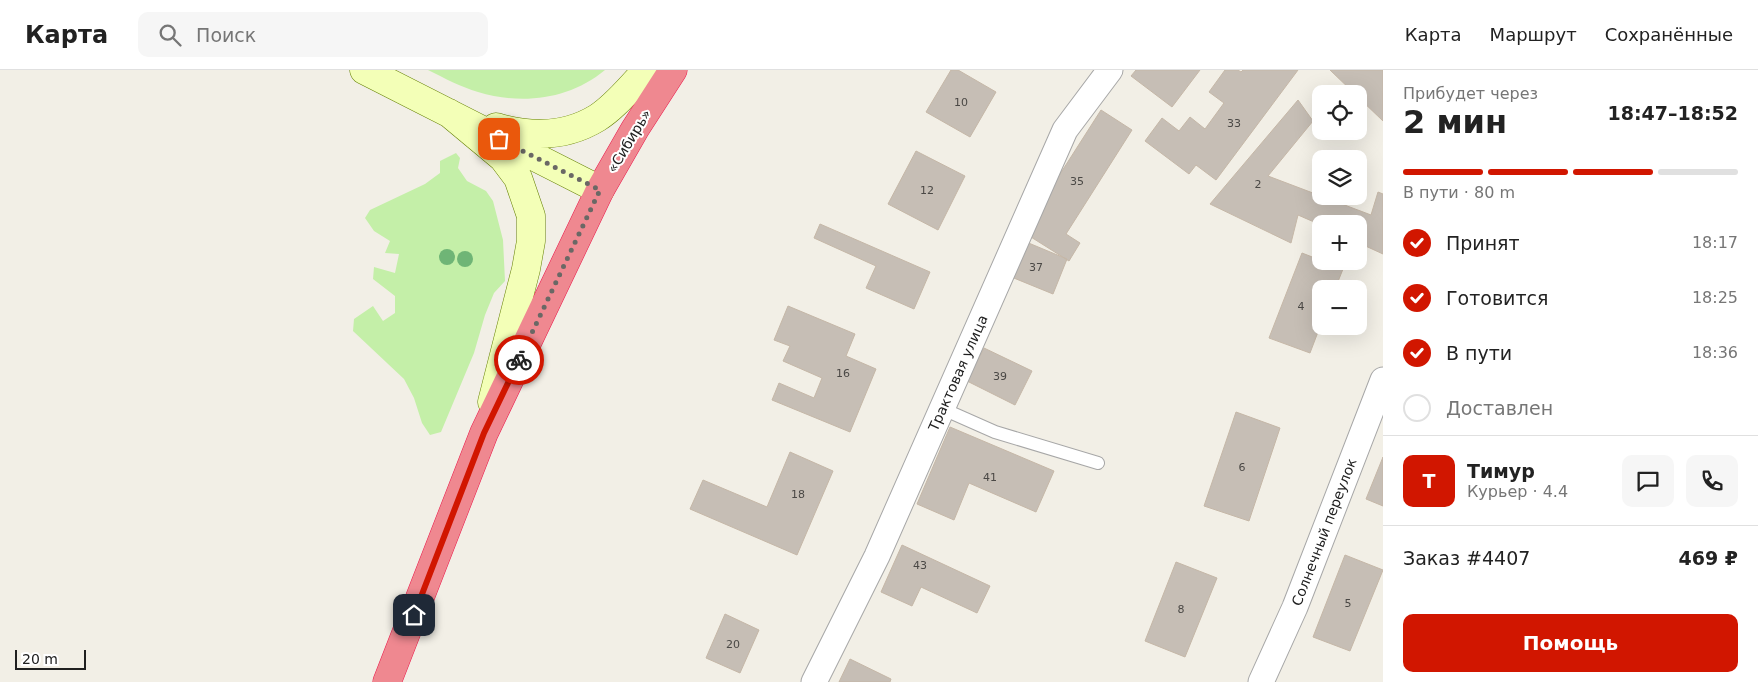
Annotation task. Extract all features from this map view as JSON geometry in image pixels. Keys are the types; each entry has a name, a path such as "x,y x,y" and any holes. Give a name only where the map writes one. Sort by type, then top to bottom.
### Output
{"highway":[{"name":"«Сибирь»","path":"387,682 484,433 600,190 635,129 673,70"}],"street":[{"path":"364,70 600,190"},
{"path":"449,114 508,131 532,135 558,133 578,127 597,118 615,103 646,70"},
{"name":"Трактовая улица","path":"814,682 877,556 1065,130 1110,70"},
{"path":"449,114 503,158 518,178 532,216 531,241 526,269 484,433"},
{"name":"Солнечный переулок","path":"1261,682 1294,607 1383,380"}],"lane":[{"path":"943,408 995,432 1098,463"}],"green space":[{"path":"428,70 605,70 576,88 560,94 528,99 494,96 478,92"},
{"path":"456,153 460,158 458,168 467,181 486,191 493,201 503,240 505,281 494,293 485,315 474,353 441,432 430,435 422,423 414,398 404,379 353,331 354,319 373,306 383,321 395,313 395,296 373,279 374,267 395,273 399,254 385,253 390,241 374,231 365,218 370,210 425,184 440,173 440,161"}],"building":[{"path":"951,70 958,70 996,92 970,137 926,112"},
{"path":"1136,70 1200,70 1172,107 1131,76"},
{"path":"1225,70 1238,70 1241,72 1243,70 1298,70 1216,180 1196,165 1189,174 1145,141 1162,118 1179,131 1190,117 1205,129 1224,103 1209,92"},
{"path":"1330,70 1383,70 1383,121 1367,106 1367,85 1346,85"},
{"path":"1298,100 1312,122 1268,176 1312,193 1312,205 1345,205 1371,215 1378,192 1383,194 1383,254 1367,247 1367,215 1312,215 1312,221 1298,215 1291,243 1210,204"},
{"path":"1101,110 1132,130 1066,234 1080,243 1069,261 1023,232"},
{"path":"916,151 965,176 938,230 888,204"},
{"path":"820,224 930,272 914,309 866,288 876,266 814,238"},
{"path":"1019,239 1067,259 1053,294 1004,274"},
{"path":"1302,253 1312,257 1312,270 1343,270 1339,280 1312,280 1312,335 1317,335 1310,353 1269,338"},
{"path":"788,306 855,334 846,356 876,369 850,432 772,400 779,383 814,398 822,378 783,361 790,346 774,340"},
{"path":"984,348 1032,371 1015,405 967,381"},
{"path":"1236,412 1280,428 1249,521 1204,506"},
{"path":"950,427 1054,471 1036,512 969,483 954,520 917,504"},
{"path":"790,452 833,471 797,555 690,509 703,480 767,507"},
{"path":"1383,457 1383,506 1366,499"},
{"path":"902,545 990,586 977,613 921,587 912,606 881,592"},
{"path":"1345,555 1383,570 1350,651 1313,637"},
{"path":"1176,562 1217,578 1185,657 1145,641"},
{"path":"725,614 759,630 740,673 706,658"},
{"path":"850,659 891,679 890,682 839,682"}],"way so far":[{"path":"499,139 600,190 519,360"}],"route":[{"path":"414,615 484,433 519,360"}]}
